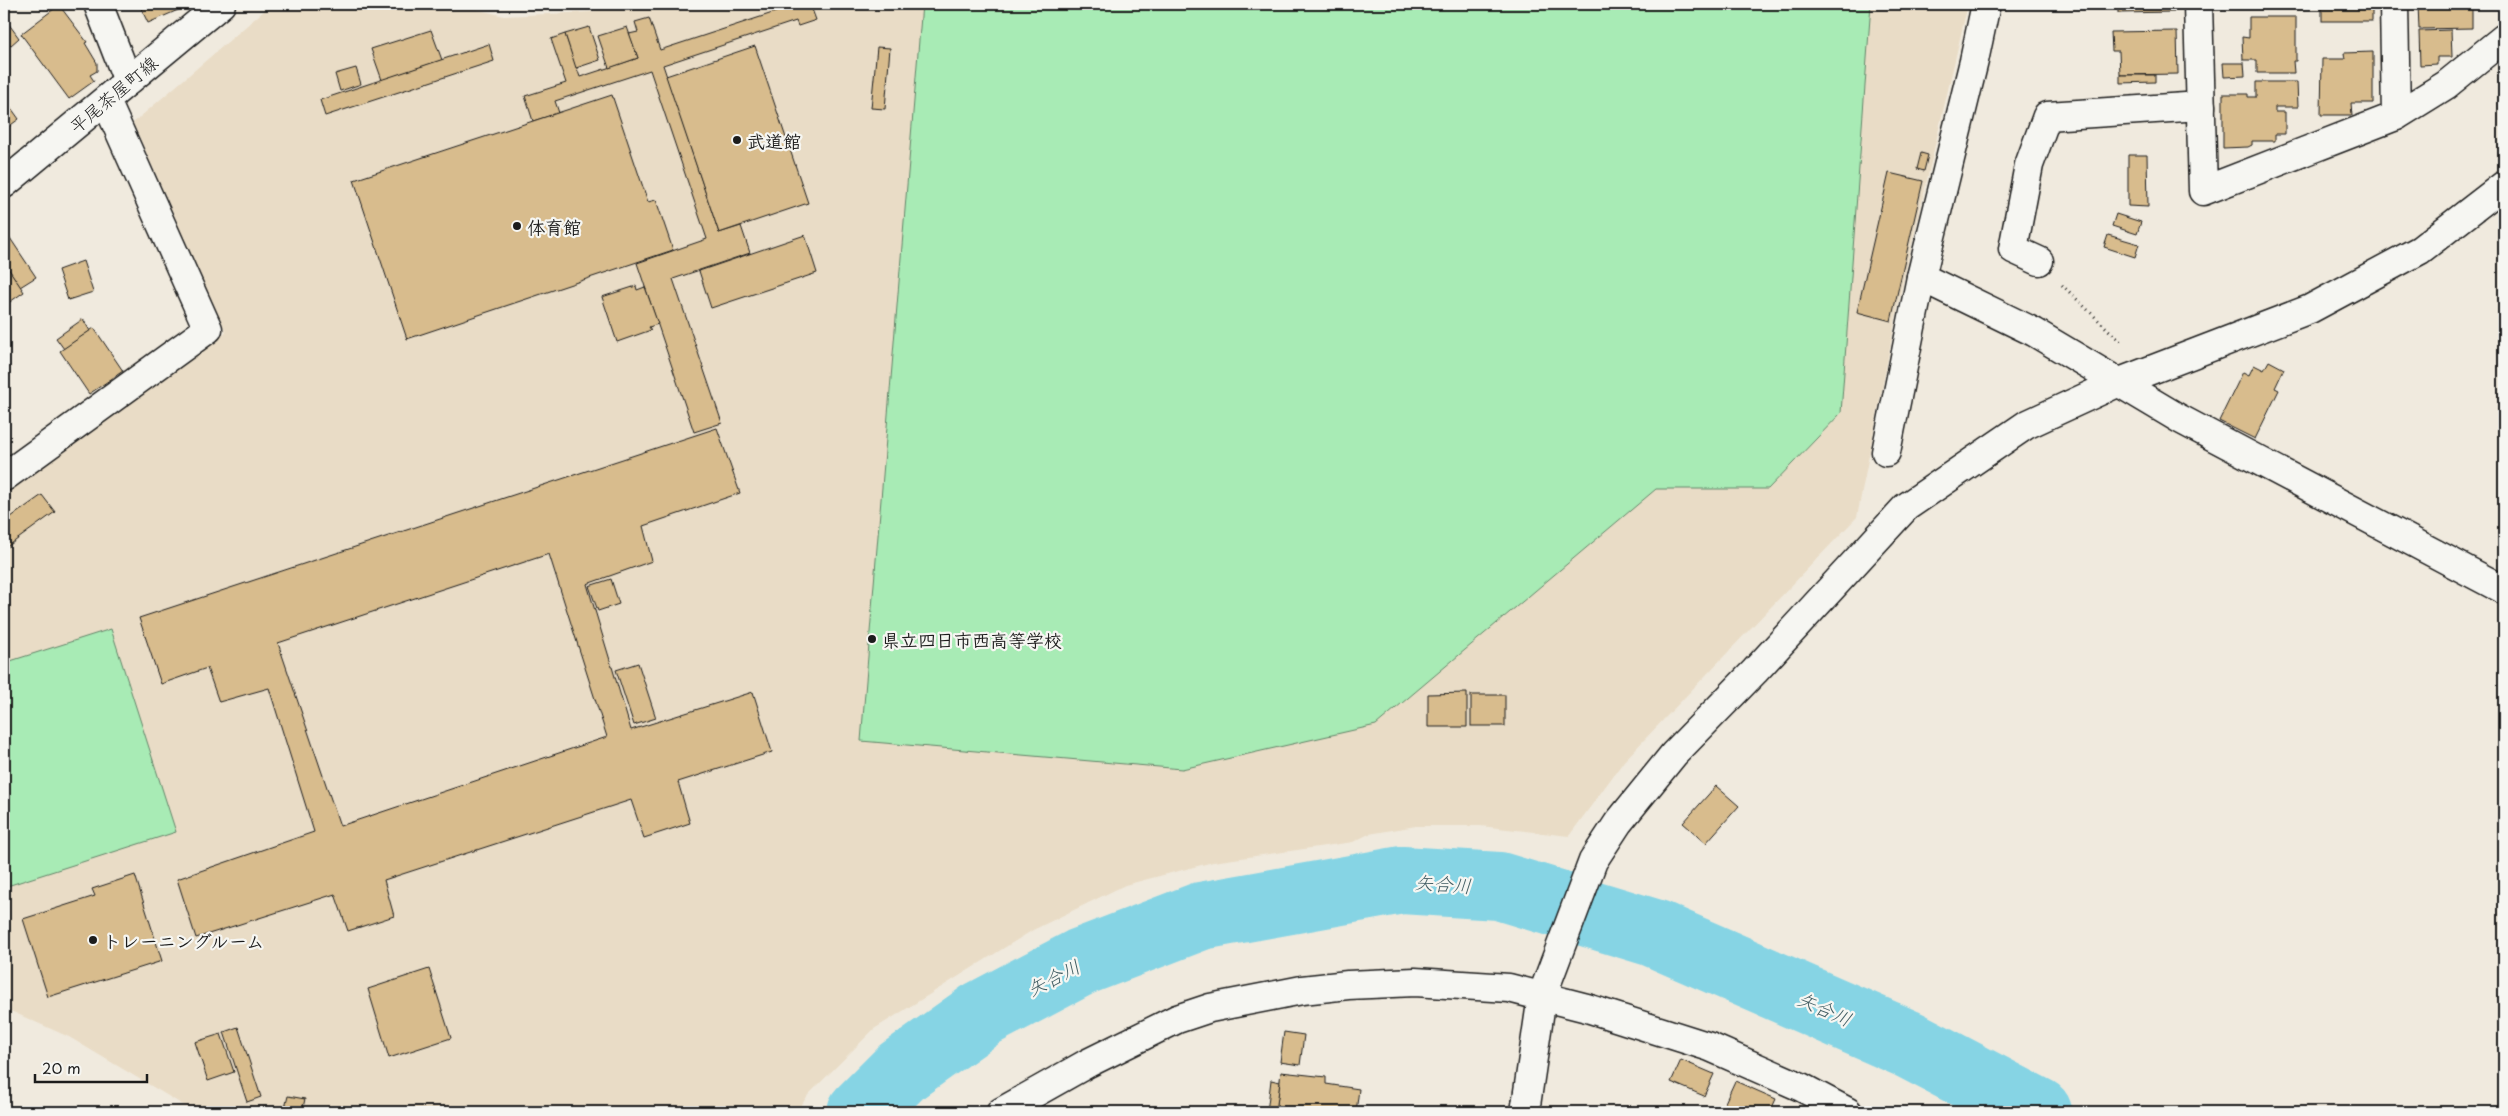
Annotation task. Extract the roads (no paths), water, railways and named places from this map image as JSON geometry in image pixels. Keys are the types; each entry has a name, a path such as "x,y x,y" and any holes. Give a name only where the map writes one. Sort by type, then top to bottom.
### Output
{"street":[{"path":"98,4 128,81"},
{"name":"平尾茶屋町線","path":"4,184 221,4"},
{"path":"1886,452 1921,277 1974,61 1986,4"},
{"path":"2198,4 2203,192 2396,116 2446,85 2504,38"},
{"path":"2394,4 2396,116"},
{"path":"4,477 208,330 106,101"},
{"path":"2039,262 2013,249 2029,165 2047,116 2201,106"},
{"path":"1525,1112 1542,996 1593,861 1618,823 1674,754 1755,671 1906,507 2026,425 2118,382 2310,309 2420,250 2504,185"},
{"path":"1921,277 2034,332 2180,419 2504,590"},
{"path":"1001,1112 1088,1062 1177,1019 1210,1008 1261,996 1348,985 1415,982 1508,988 1542,996 1710,1047 1801,1087 1848,1112"}],"waterway":[{"name":"矢合川","path":"861,1112 902,1071 982,1014 1081,962 1201,916 1402,880 1499,886 1654,933 1908,1044 2038,1112"}],"place":[{"name":"武道館","path":"737,140"},
{"name":"体育館","path":"517,226"},
{"name":"県立四日市西高等学校","path":"872,639"},
{"name":"トレーニングルーム","path":"93,940"}]}
